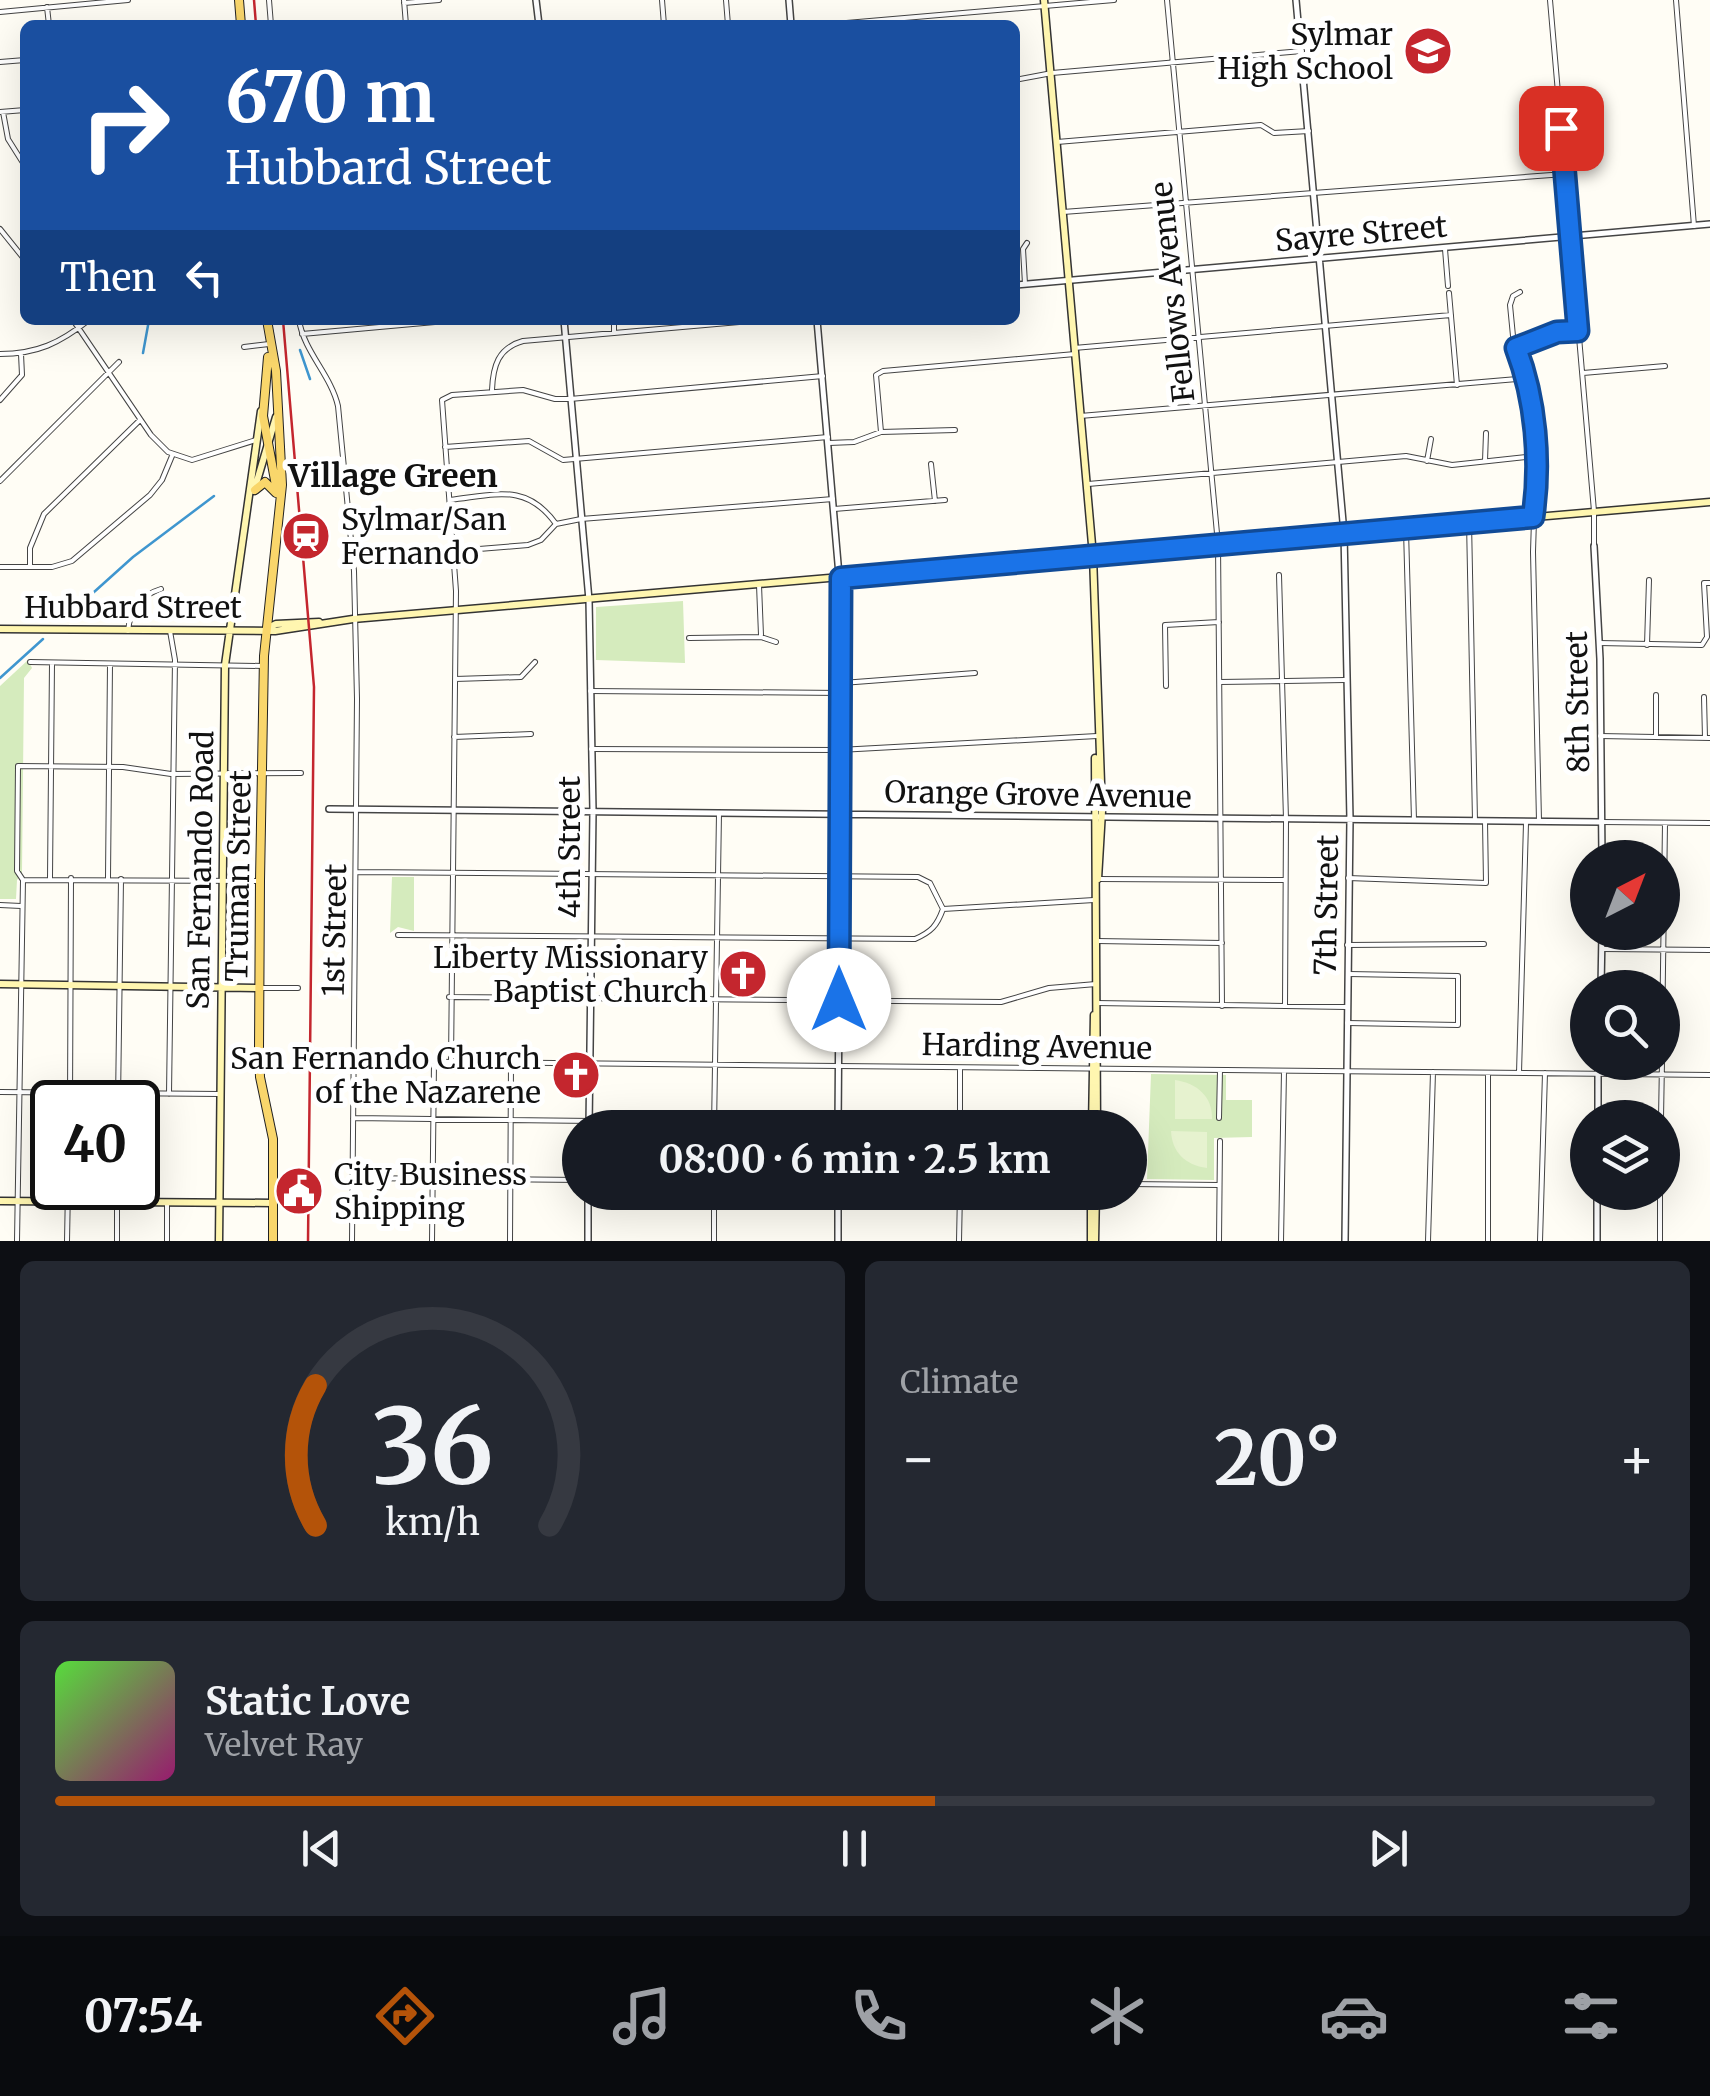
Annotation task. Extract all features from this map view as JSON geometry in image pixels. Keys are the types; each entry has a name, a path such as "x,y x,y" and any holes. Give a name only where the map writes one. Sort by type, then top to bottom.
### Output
{"main road":[{"path":"1044,3 1093,556 1098,817 1095,1110"},
{"name":"San Fernando Road","path":"249,502 276,416 267,325"},
{"name":"San Fernando Road","path":"219,1241 226,666 269,344"},
{"name":"Truman Street","path":"272,360 281,435 279,510 263,666 260,1069 273,1139 273,1241"},
{"name":"Truman Street","path":"263,400 279,510"},
{"path":"255,490 265,482 277,494"},
{"path":"589,600 1710,502"},
{"name":"Hubbard Street","path":"0,628 230,631 589,600"},
{"path":"0,984 260,988"},
{"path":"0,1201 30,1201"},
{"path":"160,1202 273,1203"},
{"path":"1093,1241 1094,1210"}],"street":[{"path":"0,12 128,0"},
{"path":"404,2 439,0"},
{"path":"873,20 1114,0"},
{"name":"Fellows Avenue","path":"1167,0 1220,580 1222,1006"},
{"name":"7th Street","path":"1296,0 1344,533 1350,820 1345,1241"},
{"path":"1550,0 1594,546"},
{"path":"1676,0 1694,226"},
{"path":"47,7 48,20"},
{"path":"1020,79 1302,52"},
{"path":"1,112 8,138 20,158"},
{"path":"1057,142 1261,124 1274,133 1309,132"},
{"path":"1063,212 1313,190 1348,192 1565,174"},
{"name":"Sayre Street","path":"1020,284 1710,224"},
{"path":"0,228 20,254"},
{"path":"1025,284 1023,250 1027,243"},
{"path":"1445,249 1457,385"},
{"path":"1520,292 1510,304 1516,348 1528,378 1536,456 1533,517 1539,822"},
{"path":"881,432 876,375 883,371 1451,315"},
{"path":"77,325 158,444 173,455 192,460 256,440"},
{"path":"0,354 21,354 54,345 83,325"},
{"path":"300,325 302,334 392,325"},
{"name":"4th Street","path":"565,325 589,600 593,812 589,1110"},
{"path":"614,325 614,333"},
{"path":"492,392 492,369 510,344 680,325"},
{"path":"818,325 842,610 838,1110"},
{"path":"1516,348 1557,332 1578,331"},
{"name":"1st Street","path":"302,334 330,383 338,406 354,571 357,872 352,1241"},
{"path":"244,347 269,344"},
{"path":"0,400 22,375 21,354"},
{"path":"0,481 118,362"},
{"path":"1583,373 1665,366"},
{"path":"451,1062 456,591 441,406 444,398 523,390 570,399 823,376"},
{"path":"1080,416 1528,378"},
{"path":"30,566 30,548 44,514 141,419"},
{"path":"446,448 529,440 563,460 828,440 854,442 881,432 956,430"},
{"path":"1486,433 1486,461"},
{"path":"1426,460 1431,440"},
{"path":"0,567 61,566 80,554 150,496 173,455"},
{"path":"1086,484 1406,456 1452,464 1536,456"},
{"path":"931,464 935,501"},
{"path":"450,500 514,493 530,497 556,524"},
{"path":"454,551 528,545 541,540 556,524 581,519 833,500"},
{"path":"834,509 945,500"},
{"path":"1469,522 1475,821"},
{"path":"1406,528 1414,820"},
{"name":"8th Street","path":"1594,546 1602,840"},
{"path":"1279,575 1286,819 1285,1006"},
{"path":"1647,645 1649,580"},
{"path":"1598,643 1702,644 1707,637 1707,582"},
{"path":"759,585 761,637"},
{"path":"128,630 131,610 162,589"},
{"path":"1166,686 1165,625 1219,622"},
{"path":"168,1094 174,664 170,630"},
{"path":"689,638 761,637 776,642"},
{"path":"30,662 263,666"},
{"path":"455,679 521,677 535,662"},
{"path":"50,878 52,663"},
{"path":"108,878 110,664"},
{"path":"842,683 975,673"},
{"path":"1220,682 1347,680"},
{"path":"590,691 842,693"},
{"path":"1656,695 1656,736"},
{"path":"1600,736 1708,738 1704,697"},
{"path":"454,737 531,734"},
{"path":"592,749 841,750 1097,736"},
{"path":"17,1241 23,880 17,873 18,766 108,767 171,774 301,773"},
{"name":"Orange Grove Avenue","path":"328,809 1710,824"},
{"path":"714,1110 719,813"},
{"path":"1348,878 1486,883 1484,821"},
{"path":"1519,1073 1526,821"},
{"path":"1666,823 1666,840"},
{"path":"357,872 918,877 930,883 942,909 939,921 929,933 915,939 398,935"},
{"path":"71,878 71,1080"},
{"path":"118,1080 121,879"},
{"path":"1098,879 1285,880"},
{"path":"23,880 260,881"},
{"path":"942,909 1097,900"},
{"path":"0,905 21,906"},
{"path":"1097,941 1222,943"},
{"path":"1348,944 1484,944"},
{"path":"1664,950 1664,970"},
{"path":"1680,950 1710,950"},
{"path":"1346,1022 1458,1025 1458,976 1347,974"},
{"path":"450,997 1001,1002 1049,988 1096,984"},
{"path":"260,988 298,988"},
{"path":"1096,1004 1347,1007"},
{"name":"Harding Avenue","path":"355,1062 1570,1074"},
{"path":"432,1241 434,1062"},
{"path":"510,1241 511,1063"},
{"path":"960,1068 960,1110"},
{"path":"1219,1118 1220,1070"},
{"path":"1281,1241 1284,1071"},
{"path":"1428,1241 1433,1072"},
{"path":"1488,1073 1488,1241"},
{"path":"1540,1241 1545,1074"},
{"name":"Harding Avenue","path":"1680,1075 1710,1075"},
{"path":"0,1092 30,1092"},
{"path":"160,1094 220,1094"},
{"path":"353,1118 562,1124"},
{"path":"1219,1241 1220,1140"},
{"path":"353,1178 562,1180"},
{"path":"1147,1184 1219,1185"},
{"path":"167,1202 167,1241"},
{"path":"67,1210 67,1241"},
{"path":"116,1241 117,1210"},
{"path":"588,1210 588,1241"},
{"path":"714,1210 714,1241"},
{"path":"838,1210 838,1241"},
{"path":"959,1241 960,1210"},
{"path":"1596,1241 1597,1210"},
{"path":"1660,1210 1660,1241"}],"green space":[{"path":"683,601 685,663 596,660 596,607"},
{"path":"28,660 32,668 24,678 22,873 17,880 16,899 0,899 0,686"},
{"path":"392,877 414,877 414,931 398,927 390,933"},
{"path":"1151,1074 1226,1075 1226,1100 1252,1100 1252,1137 1214,1138 1214,1180 1147,1179"},
{"path":"1175,1080 1202,1092 1210,1104 1212,1119 1175,1119"},
{"path":"1171,1131 1207,1132 1207,1168 1181,1156"}],"waterway":[{"path":"143,353 148,325"},
{"path":"300,350 310,379"},
{"path":"64,619 133,557 214,496"},
{"path":"0,678 43,639"}],"railway":[{"path":"254,0 256,20"},
{"path":"283,325 314,687 308,1241"}],"place":[{"name":"Sylmar High School","path":"1428,51"},
{"name":"Sylmar/San Fernando","path":"306,536"},
{"name":"Liberty Missionary Baptist Church","path":"743,974"},
{"name":"San Fernando Church of the Nazarene","path":"576,1075"},
{"name":"City Business Shipping","path":"299,1191"}],"district":[{"name":"Village Green","path":"393,476"}],"route":[{"path":"839,1000 841,578 1533,517 1536,456 1529,384 1516,348 1557,332 1578,331 1561,128"}]}
